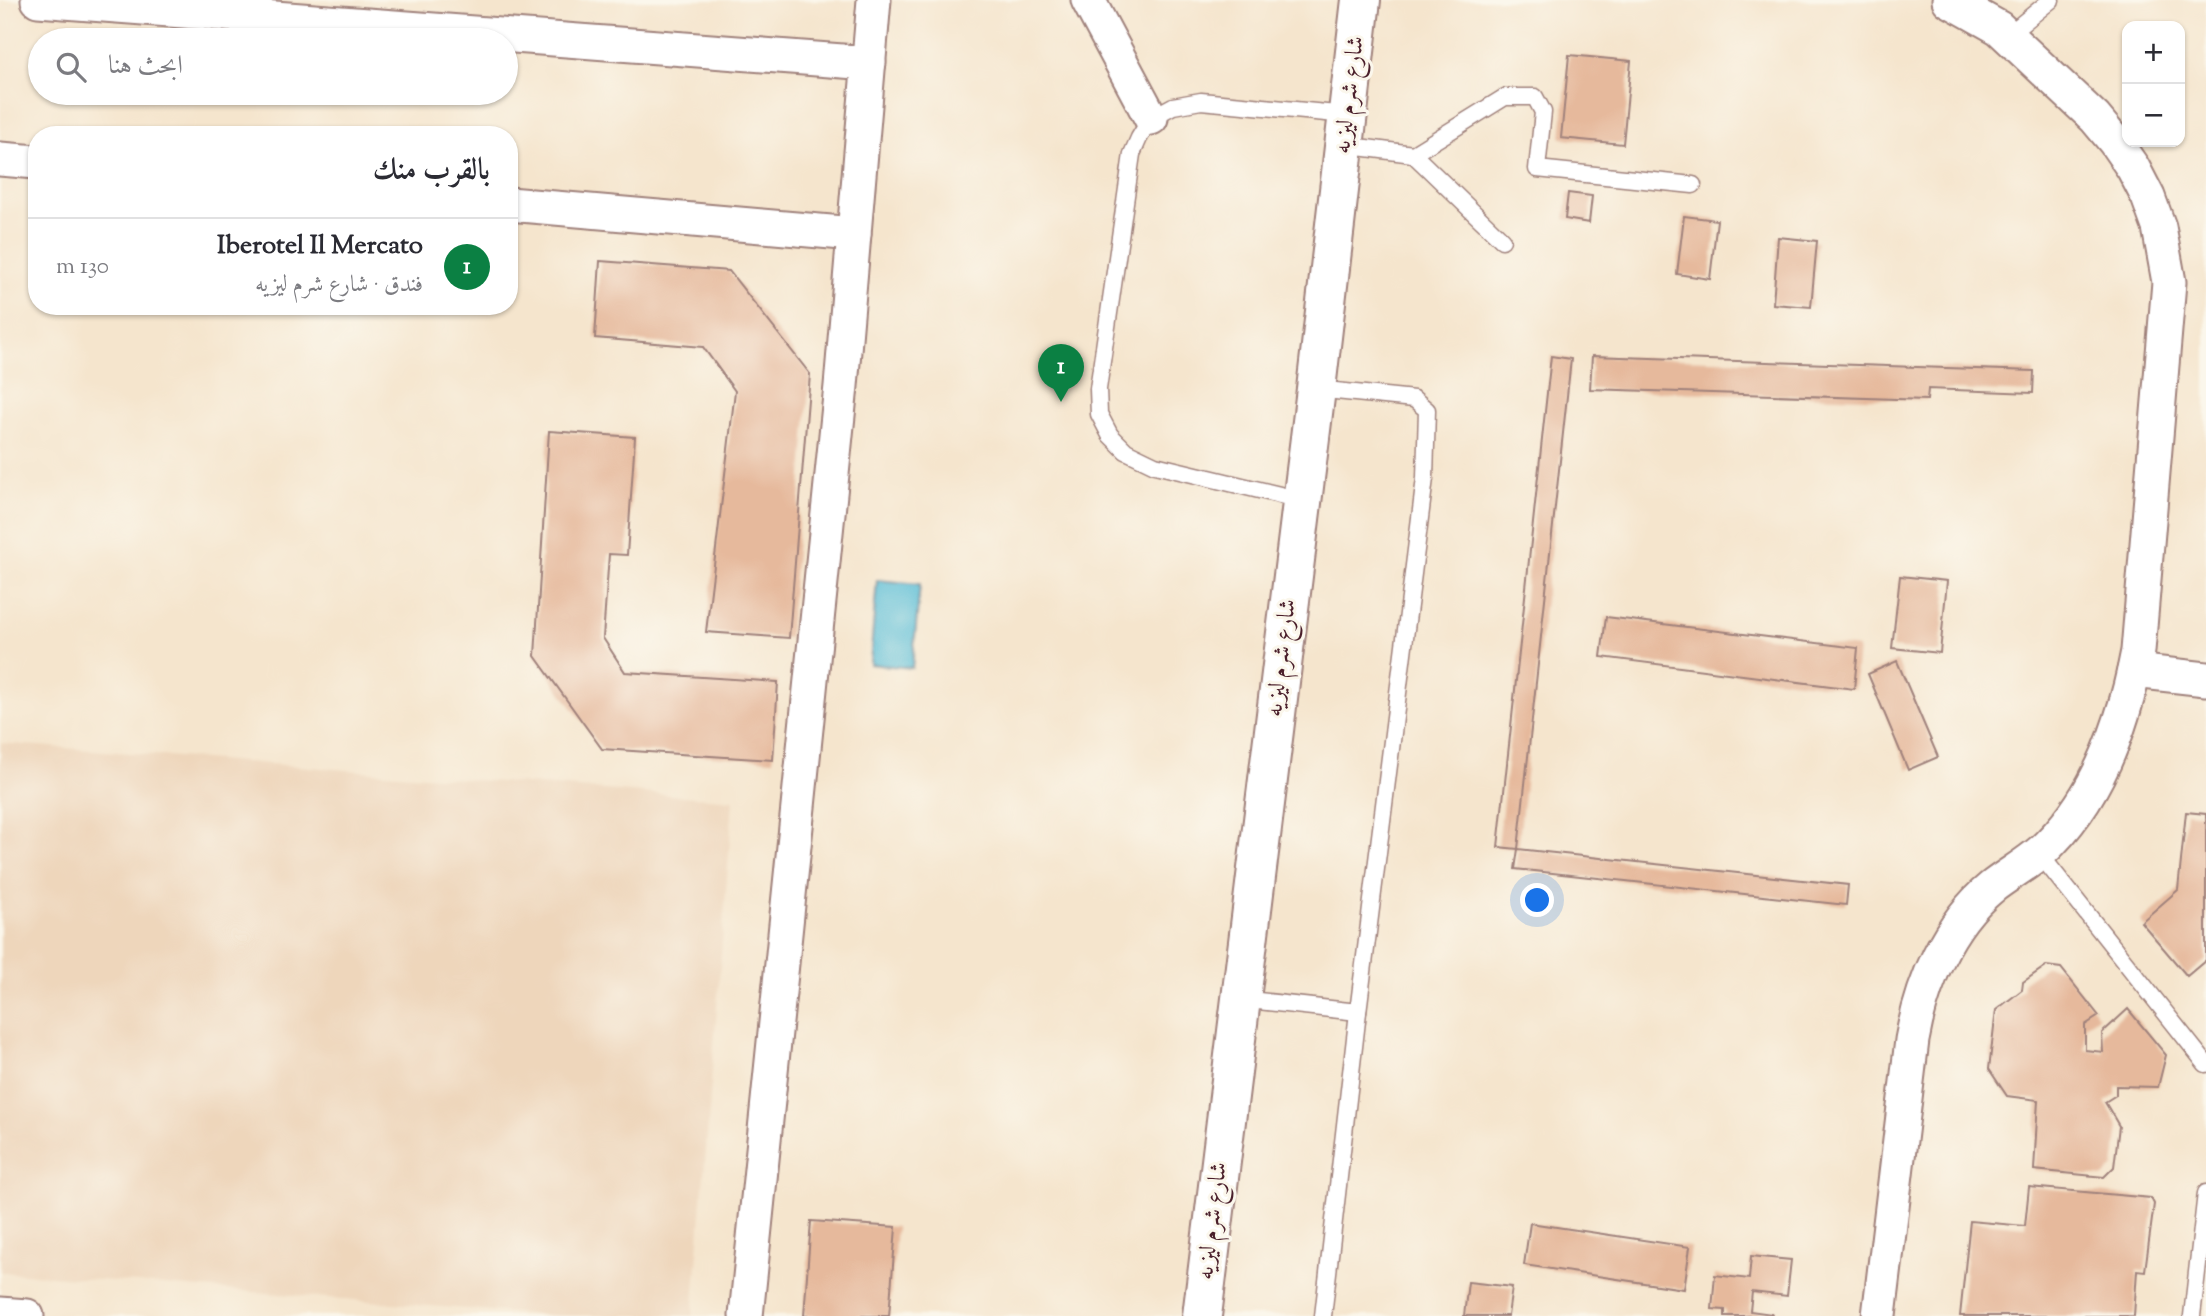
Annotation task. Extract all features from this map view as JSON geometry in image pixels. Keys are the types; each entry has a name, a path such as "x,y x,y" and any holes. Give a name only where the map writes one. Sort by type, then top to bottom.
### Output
{"street":[{"path":"38,0 407,28"},
{"path":"746,1316 841,386 874,0"},
{"path":"1088,0 1151,118"},
{"name":"شارع شرم ليزيه","path":"1202,1316 1362,0"},
{"path":"1879,1316 1912,1040 1923,995 1934,965 1968,912 1990,889 2050,844 2071,818 2106,761 2120,726 2138,651 2169,282 2159,227 2148,197 2115,142 2095,118 2007,36 1978,15 1949,0"},
{"path":"518,36 869,63"},
{"path":"0,159 28,161"},
{"path":"518,205 854,234"},
{"path":"2134,671 2206,680"},
{"path":"0,1314 27,1316"}],"lane":[{"path":"2007,36 2051,0"},
{"path":"1413,154 1505,97 1535,97 1543,112 1537,169 1693,185"},
{"path":"1301,499 1155,465 1126,451 1110,435 1099,414 1098,389 1132,153 1151,118 1173,106 1201,101 1345,130 1413,154 1502,240"},
{"path":"1316,390 1414,399 1427,410 1425,478 1323,1316"},
{"path":"2038,852 2206,1064"},
{"path":"1240,999 1358,1012"},
{"path":"2192,1316 2206,1193"}],"shaded area":[{"path":"0,743 733,800 693,1316 558,1316 0,1272"}],"water":[{"path":"877,580 920,584 912,668 870,664"}],"building":[{"path":"1569,55 1631,61 1623,144 1561,138"},
{"path":"1568,193 1592,196 1589,223 1565,219"},
{"path":"1684,216 1717,220 1710,279 1677,274"},
{"path":"1778,237 1817,241 1811,307 1773,304"},
{"path":"600,261 729,271 810,374 789,638 706,632 735,391 703,347 595,338"},
{"path":"1551,356 1571,359 1518,849 1498,847"},
{"path":"1592,356 2034,371 2033,393 1928,389 1927,400 1590,389"},
{"path":"549,431 635,437 627,555 609,554 603,638 625,672 778,682 773,760 602,749 535,656"},
{"path":"1900,576 1947,581 1940,653 1892,648"},
{"path":"1606,617 1858,648 1854,689 1601,657"},
{"path":"1897,661 1938,757 1908,770 1868,674"},
{"path":"2186,812 2206,814 2206,960 2187,976 2141,922 2178,890"},
{"path":"1518,849 1848,885 1846,905 1515,869"},
{"path":"2046,966 2061,968 2099,1016 2085,1025 2085,1050 2103,1052 2102,1033 2128,1009 2166,1055 2158,1087 2116,1086 2116,1095 2105,1102 2119,1126 2114,1167 2104,1177 2034,1170 2038,1100 2007,1096 1989,1069 1996,1010 2022,990 2023,982"},
{"path":"2029,1187 2151,1198 2154,1204 2145,1271 2137,1270 2134,1316 1960,1316 1970,1221 2025,1226"},
{"path":"811,1221 896,1227 889,1316 804,1316"},
{"path":"1530,1223 1690,1247 1684,1289 1524,1265"},
{"path":"1751,1256 1791,1260 1787,1296 1752,1292 1750,1311 1772,1314 1771,1316 1725,1316 1725,1310 1712,1309 1715,1275 1749,1279"},
{"path":"1468,1282 1512,1287 1508,1316 1464,1316"}],"place":[{"name":"Iberotel Il Mercato","path":"1061,402"}]}
